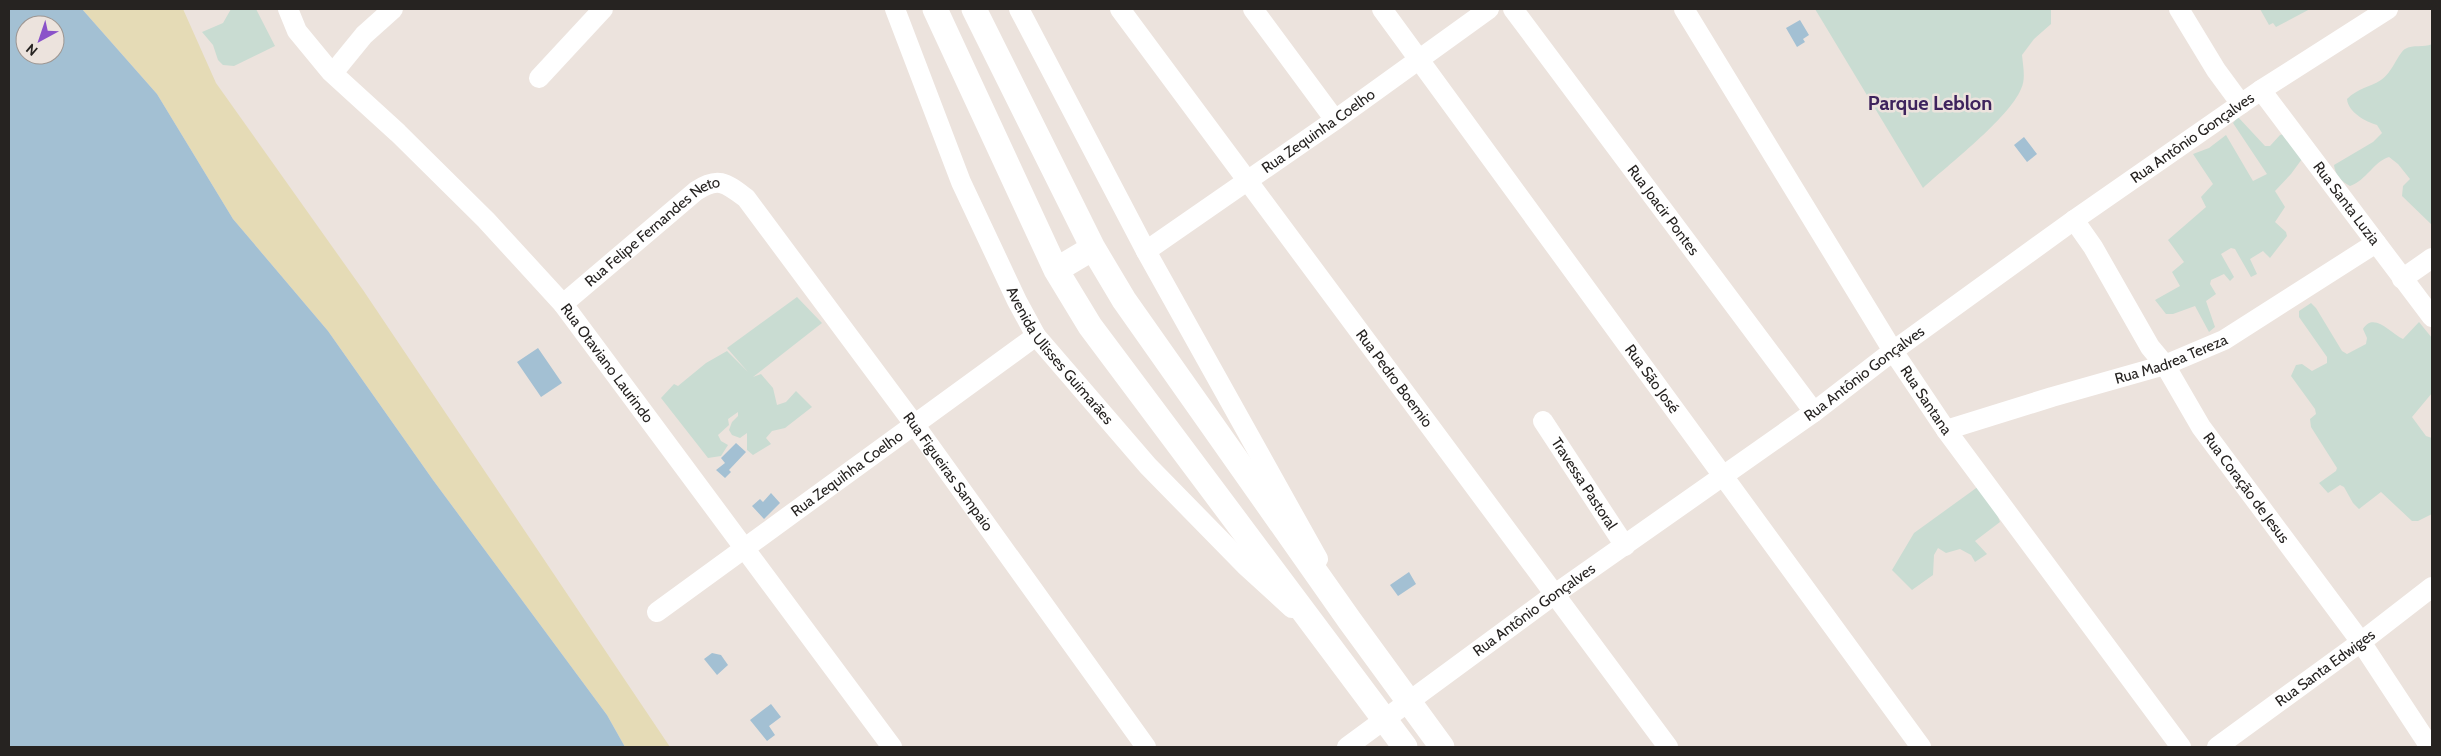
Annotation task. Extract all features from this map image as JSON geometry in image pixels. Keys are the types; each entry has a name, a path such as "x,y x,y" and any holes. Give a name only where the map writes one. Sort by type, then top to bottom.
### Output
{"main road":[{"name":"Avenida Ulisses Guimarães","path":"935,9 1056,270 1090,326 1405,747"},
{"path":"974,9 1093,248 1124,300 1350,621 1442,747"},
{"path":"1056,270 1093,248"}],"street":[{"name":"Rua Otaviano Laurindo","path":"288,9 297,31 310,49 341,83 398,133 486,220 563,304 892,747"},
{"path":"333,73 364,36 393,9"},
{"path":"540,78 602,9"},
{"name":"Avenida Ulisses Guimarães","path":"896,9 961,182 1017,301 1036,336 1148,466 1246,565 1322,637"},
{"path":"1019,9 1146,251 1282,491 1350,621"},
{"name":"Rua Pedro Boemio","path":"1120,9 1668,747"},
{"path":"1252,9 1335,120"},
{"name":"Rua São José","path":"1382,9 1421,59 1921,747"},
{"name":"Rua Zequinha Coelho","path":"1146,251 1335,120 1489,9"},
{"name":"Rua Joacir Pontes","path":"1513,9 1814,412"},
{"name":"Rua Santana","path":"1684,9 1893,351 1946,430 2181,747"},
{"path":"2179,9 2216,70 2241,104"},
{"name":"Rua Antônio Gonçalves","path":"1347,747 1555,594 1814,412 1893,351 2074,220 2261,90 2388,9"},
{"name":"Rua Santa Luzia","path":"2261,90 2432,317"},
{"name":"Rua Felipe Fernandes Neto","path":"563,304 696,191 709,183 718,182 731,187 746,198"},
{"name":"Rua Figueiras Sampaio","path":"746,198 914,424 1146,747"},
{"name":"Rua Coração de Jesus","path":"2074,220 2093,247 2150,347 2165,364 2201,427 2361,642 2430,747"},
{"name":"Rua Madrea Tereza","path":"1946,430 2165,364 2224,340 2376,243"},
{"path":"2402,279 2432,258"},
{"name":"Rua Zequihha Coelho","path":"657,612 1036,336"},
{"name":"Travessa Pastoral","path":"1543,421 1625,546"},
{"name":"Rua Santa Edwiges","path":"2217,747 2361,642 2432,587"}],"green space":[{"path":"231,9 256,9 275,46 234,66 223,65 218,60 213,45 202,32 223,23"},
{"path":"1815,9 2051,9 2051,24 2034,39 2022,55 2023,81 2014,101 1991,127 1923,188"},
{"path":"2260,9 2310,9 2276,27 2273,23 2269,25"},
{"path":"2432,44 2432,225 2402,196 2403,186 2410,179 2398,164 2389,157 2383,159 2361,180 2350,186 2339,178 2334,165 2373,142 2382,133 2377,125 2363,119 2354,112 2347,99 2355,92 2385,77 2405,49"},
{"path":"2238,117 2265,146 2270,146 2280,135 2284,134 2302,159 2275,191 2285,207 2275,222 2286,232 2287,236 2270,258 2263,251 2250,259 2257,274 2251,277 2235,249 2231,248 2221,254 2234,277 2230,281 2224,274 2211,280 2210,284 2216,294 2206,301 2215,327 2209,332 2195,306 2173,314 2166,314 2155,300 2180,286 2172,272 2184,262 2168,240 2206,207 2201,197 2213,184 2193,154 2209,148 2226,135 2253,181 2267,174 2233,123"},
{"path":"797,297 822,323 753,377 761,374 773,388 777,405 786,402 796,391 812,407 785,428 772,431 766,438 771,444 753,455 747,450 747,433 740,438 732,435 729,430 732,422 738,416 738,412 728,419 729,425 718,435 721,441 728,445 721,456 708,458 661,398 674,384 678,386 706,363 727,351 748,372 727,348"},
{"path":"2311,303 2342,351 2347,354 2366,344 2367,338 2363,329 2372,322 2383,325 2403,339 2419,322 2432,338 2432,393 2412,417 2426,436 2432,438 2432,514 2418,521 2412,521 2381,492 2359,509 2353,503 2344,487 2340,485 2328,493 2319,483 2336,471 2337,468 2311,427 2310,419 2316,414 2315,409 2291,376 2296,365 2302,364 2312,371 2327,363 2327,357 2299,317 2299,311"},
{"path":"1979,486 1993,503 2000,522 1975,541 1987,554 1975,562 1971,555 1960,549 1946,553 1938,548 1934,555 1933,575 1912,590 1892,570 1914,533"}],"sand":[{"path":"82,9 183,9 216,83 363,290 670,747 625,747 607,715 433,480 328,331 233,219 157,94"}],"water":[{"path":"9,9 82,9 157,94 233,219 328,331 433,480 607,715 625,747 9,747"},
{"path":"1800,20 1809,35 1803,39 1805,42 1797,47 1786,28"},
{"path":"2024,137 2037,154 2027,162 2014,145"},
{"path":"538,348 562,383 541,397 517,362"},
{"path":"736,443 746,452 729,470 731,472 725,478 716,470 725,463 721,458"},
{"path":"771,493 780,503 764,519 752,506 760,499 763,502"},
{"path":"1409,572 1416,584 1398,596 1390,585"},
{"path":"712,653 721,655 728,665 717,675 704,659"},
{"path":"771,704 781,717 769,726 775,735 767,741 750,720"}],"district":[{"name":"Parque Leblon","path":"1930,103"}]}
